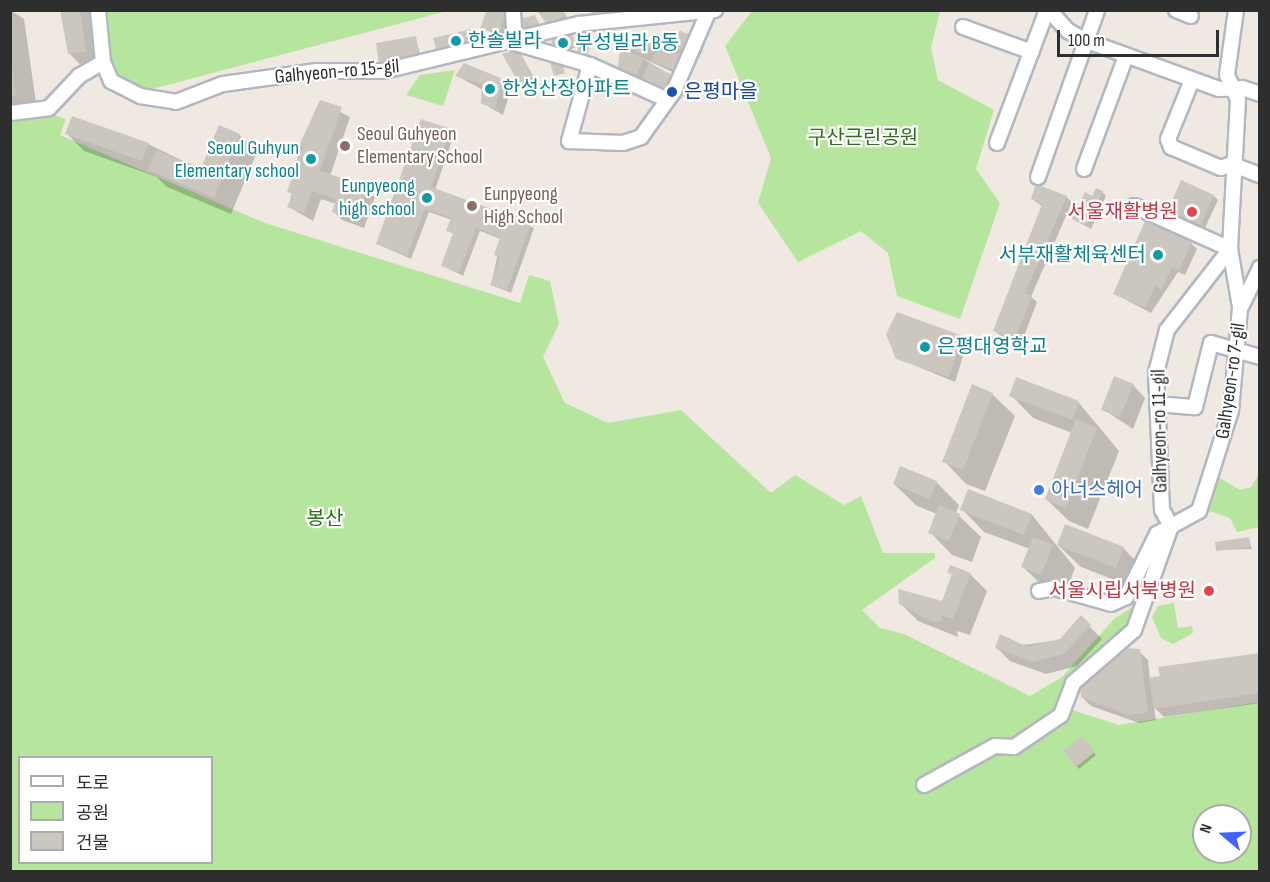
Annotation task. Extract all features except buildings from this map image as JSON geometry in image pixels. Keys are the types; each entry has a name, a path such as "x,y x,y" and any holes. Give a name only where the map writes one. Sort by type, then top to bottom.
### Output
{"street":[{"path":"10,113 46,110 79,76 103,62 98,10"},
{"path":"513,10 515,43 590,65 668,100"},
{"path":"997,143 1048,10 1068,31 1126,56 1219,89 1232,86 1260,94"},
{"path":"1038,177 1097,10"},
{"path":"1176,10 1191,16"},
{"path":"1236,10 1227,75 1238,100 1231,164 1230,249 1240,309"},
{"name":"Galhyeon-ro 15-gil","path":"103,62 111,81 130,91 176,102 223,84 317,71 384,71 515,43 579,24 712,12"},
{"name":"Galhyeon-ro 15-gil","path":"590,65 569,141 623,143 641,137 668,100 712,12"},
{"path":"963,27 1032,51"},
{"path":"1084,169 1126,56"},
{"path":"1192,80 1167,139 1171,147 1221,168 1231,164 1260,176"},
{"path":"1134,206 1230,249"},
{"name":"Galhyeon-ro 11-gil","path":"1171,526 1162,510 1156,373 1167,330 1230,249"},
{"name":"Galhyeon-ro 7-gil","path":"1039,591 1055,588 1111,604 1126,597 1153,540 1171,526 1198,511 1213,479 1230,411 1240,309 1260,268"},
{"path":"1157,404 1195,407 1211,343 1238,347 1260,357"},
{"path":"924,785 995,746 1014,747 1061,716 1073,683 1134,630 1171,526"}],"green space":[{"path":"98,11 447,11 141,92 103,62"},
{"name":"구산근린공원","path":"752,11 940,11 931,48 938,80 994,110 976,169 1000,203 960,319 897,296 888,253 861,231 798,262 758,203 771,158 725,46"},
{"path":"455,70 443,106 406,95 420,75"},
{"name":"봉산","path":"51,114 66,119 60,135 265,223 520,303 529,275 550,281 559,324 543,357 565,403 608,423 681,410 771,493 795,475 844,505 861,496 883,553 935,553 935,558 862,610 880,628 904,634 1030,696 1062,677 1114,619 1137,604 1122,638 1068,682 1069,709 1119,725 1259,702 1259,871 11,872 11,118"},
{"path":"1259,474 1259,527 1237,532 1230,518 1203,509 1218,477 1240,490 1251,487"},
{"path":"1174,603 1178,628 1192,626 1193,633 1173,644 1161,638 1152,617 1158,606"}],"place":[{"name":"한솔빌라","path":"456,41"},
{"name":"부성빌라 B동","path":"563,43"},
{"name":"한성산장아파트","path":"490,89"},
{"name":"은평마을","path":"672,92"},
{"name":"Seoul Guhyeon Elementary School","path":"345,146"},
{"name":"Seoul Guhyun Elementary school","path":"311,159"},
{"name":"Eunpyeong high school","path":"427,198"},
{"name":"Eunpyeong High School","path":"472,206"},
{"name":"서울재활병원","path":"1192,212"},
{"name":"서부재활체육센터","path":"1158,255"},
{"name":"은평대영학교","path":"925,347"},
{"name":"아너스헤어","path":"1039,490"},
{"name":"서울시립서북병원","path":"1209,591"}]}
